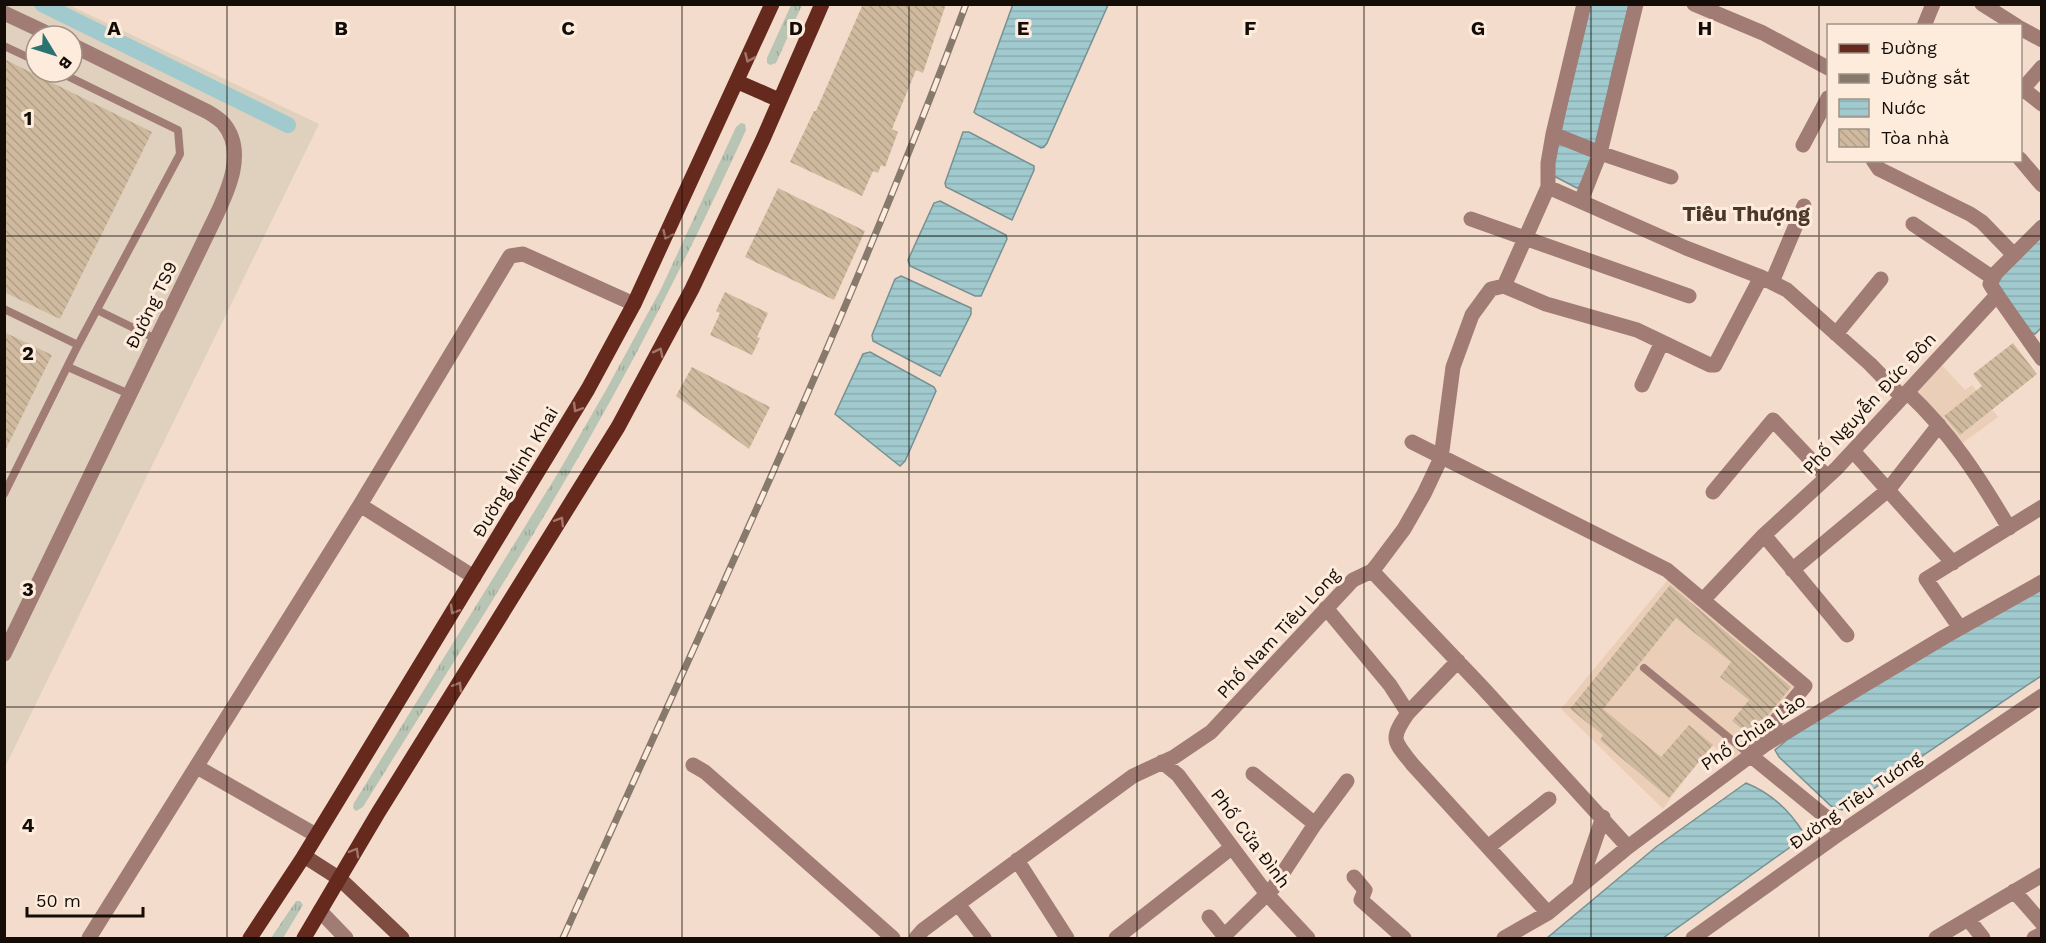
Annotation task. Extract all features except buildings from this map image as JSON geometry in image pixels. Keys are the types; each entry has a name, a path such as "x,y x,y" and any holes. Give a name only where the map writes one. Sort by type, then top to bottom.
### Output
{"main road":[{"name":"Đường Minh Khai","path":"250,939 304,856 588,389 634,304 772,4"},
{"path":"304,939 378,813 618,427 692,289 822,4"},
{"path":"738,82 779,100"},
{"path":"304,856 340,879 402,939"}],"street":[{"path":"1584,4 1548,163 1548,186 1504,286 1546,304 1637,330 1715,366 1766,279 1804,206"},
{"path":"1581,201 1600,153 1636,4"},
{"path":"1694,4 1763,33 1827,67"},
{"path":"1925,24 1934,4"},
{"path":"1982,4 2014,24"},
{"path":"4,13 27,24"},
{"path":"2022,29 2042,40"},
{"name":"Đường TS9","path":"4,654 227,192 233,173 235,154 224,124 208,112 84,51"},
{"path":"2042,67 2022,90 2042,104"},
{"path":"1803,145 1827,100"},
{"path":"1556,135 1600,153 1671,177"},
{"path":"2022,161 2042,185"},
{"path":"1874,162 1879,169 1970,214 1982,222 2014,255"},
{"path":"1548,186 1787,290 1940,425 1979,477 2009,528"},
{"path":"1471,219 1689,296"},
{"path":"1913,224 1993,278"},
{"path":"2042,227 1993,278 1990,284 2036,339 2042,359"},
{"path":"89,939 360,505 510,256 523,254 634,304"},
{"path":"1836,334 1881,279"},
{"name":"Phố Nam Tiêu Long","path":"916,939 923,930 1133,776 1162,762 1211,732 1353,580 1372,571 1415,511 1441,458 1453,367 1472,315 1491,289 1504,286"},
{"name":"Phố Nguyễn Đức Đôn","path":"1703,600 1764,535 1827,477 1997,295"},
{"path":"1642,385 1662,342"},
{"path":"1713,492 1773,420 1827,477"},
{"path":"1792,570 1888,490 1940,425"},
{"path":"1412,442 1667,570 1805,686 1750,754 1843,831"},
{"path":"1852,451 1953,563"},
{"path":"360,505 474,577"},
{"path":"1960,628 1926,579 2042,507"},
{"path":"1764,535 1847,635"},
{"path":"1372,571 1629,847"},
{"name":"Phố Chùa Lào","path":"1504,939 1548,913 1750,754 1800,722 2042,582"},
{"path":"1326,608 1390,685 1408,713"},
{"path":"1458,661 1408,713 1396,735 1395,744 1548,913"},
{"name":"Đường Tiêu Tương","path":"1693,939 1843,831 2042,696"},
{"name":"Phố Cửa Đình","path":"1162,762 1178,775 1267,894 1308,939"},
{"path":"693,765 705,772 893,939"},
{"path":"197,767 316,835"},
{"path":"1253,774 1315,824"},
{"path":"1209,917 1225,937 1267,894 1347,781"},
{"path":"1488,847 1549,799"},
{"path":"1579,887 1603,817"},
{"path":"1116,939 1231,848"},
{"path":"1017,860 1068,939"},
{"path":"1936,939 2042,874"},
{"path":"1354,878 1365,891 1361,900 1404,939"},
{"path":"2014,891 2042,923"},
{"path":"958,904 984,939"},
{"path":"320,911 346,939"},
{"path":"1968,919 1983,939"},
{"path":"2034,939 2042,934"}],"lane":[{"path":"4,46 24,55"},
{"path":"4,494 78,345 180,154 178,130 84,84"},
{"path":"4,309 78,345"},
{"path":"97,310 156,339"},
{"path":"68,367 129,394"},
{"path":"1644,668 1750,754"}],"shaded area":[{"path":"5,5 69,5 319,124 5,767"},
{"path":"1941,364 1965,390 1972,385 1998,417 1960,445 1913,394"},
{"path":"1670,577 1799,687 1735,762 1710,744 1663,809 1561,709"}],"green space":[{"path":"791,5 802,5 776,63 770,65 767,63 767,58"},
{"path":"741,123 745,124 746,130 669,290 607,407 504,583 363,807 356,811 353,808 354,803 558,473 606,390 661,289 736,127"},
{"path":"296,901 300,901 303,905 283,938 271,938"}],"water":[{"path":"1013,4 1108,5 1047,143 1041,148 974,112"},
{"path":"1590,5 1629,5 1597,146 1584,183 1577,188 1552,175 1580,41"},
{"path":"963,132 969,132 1034,166 1012,220 946,187 945,183"},
{"path":"940,201 1006,235 1007,239 981,296 975,296 910,266 908,260 934,203"},
{"path":"2041,235 2041,328 2035,334 2030,332 1996,281"},
{"path":"901,276 971,308 971,314 940,376 873,341 872,335 895,279"},
{"path":"870,352 934,387 936,391 905,461 900,466 835,414 863,354"},
{"path":"2041,589 2041,676 1842,810 1831,806 1779,757 1775,750 1788,739 1889,676"},
{"path":"1746,783 1779,803 1803,832 1789,848 1663,938 1547,938 1656,847"}],"waterway":[{"path":"42,4 288,125"}],"railway":[{"path":"563,938 823,358 873,241 966,4"}],"district":[{"name":"Tiêu Thượng","path":"1746,213"}]}
